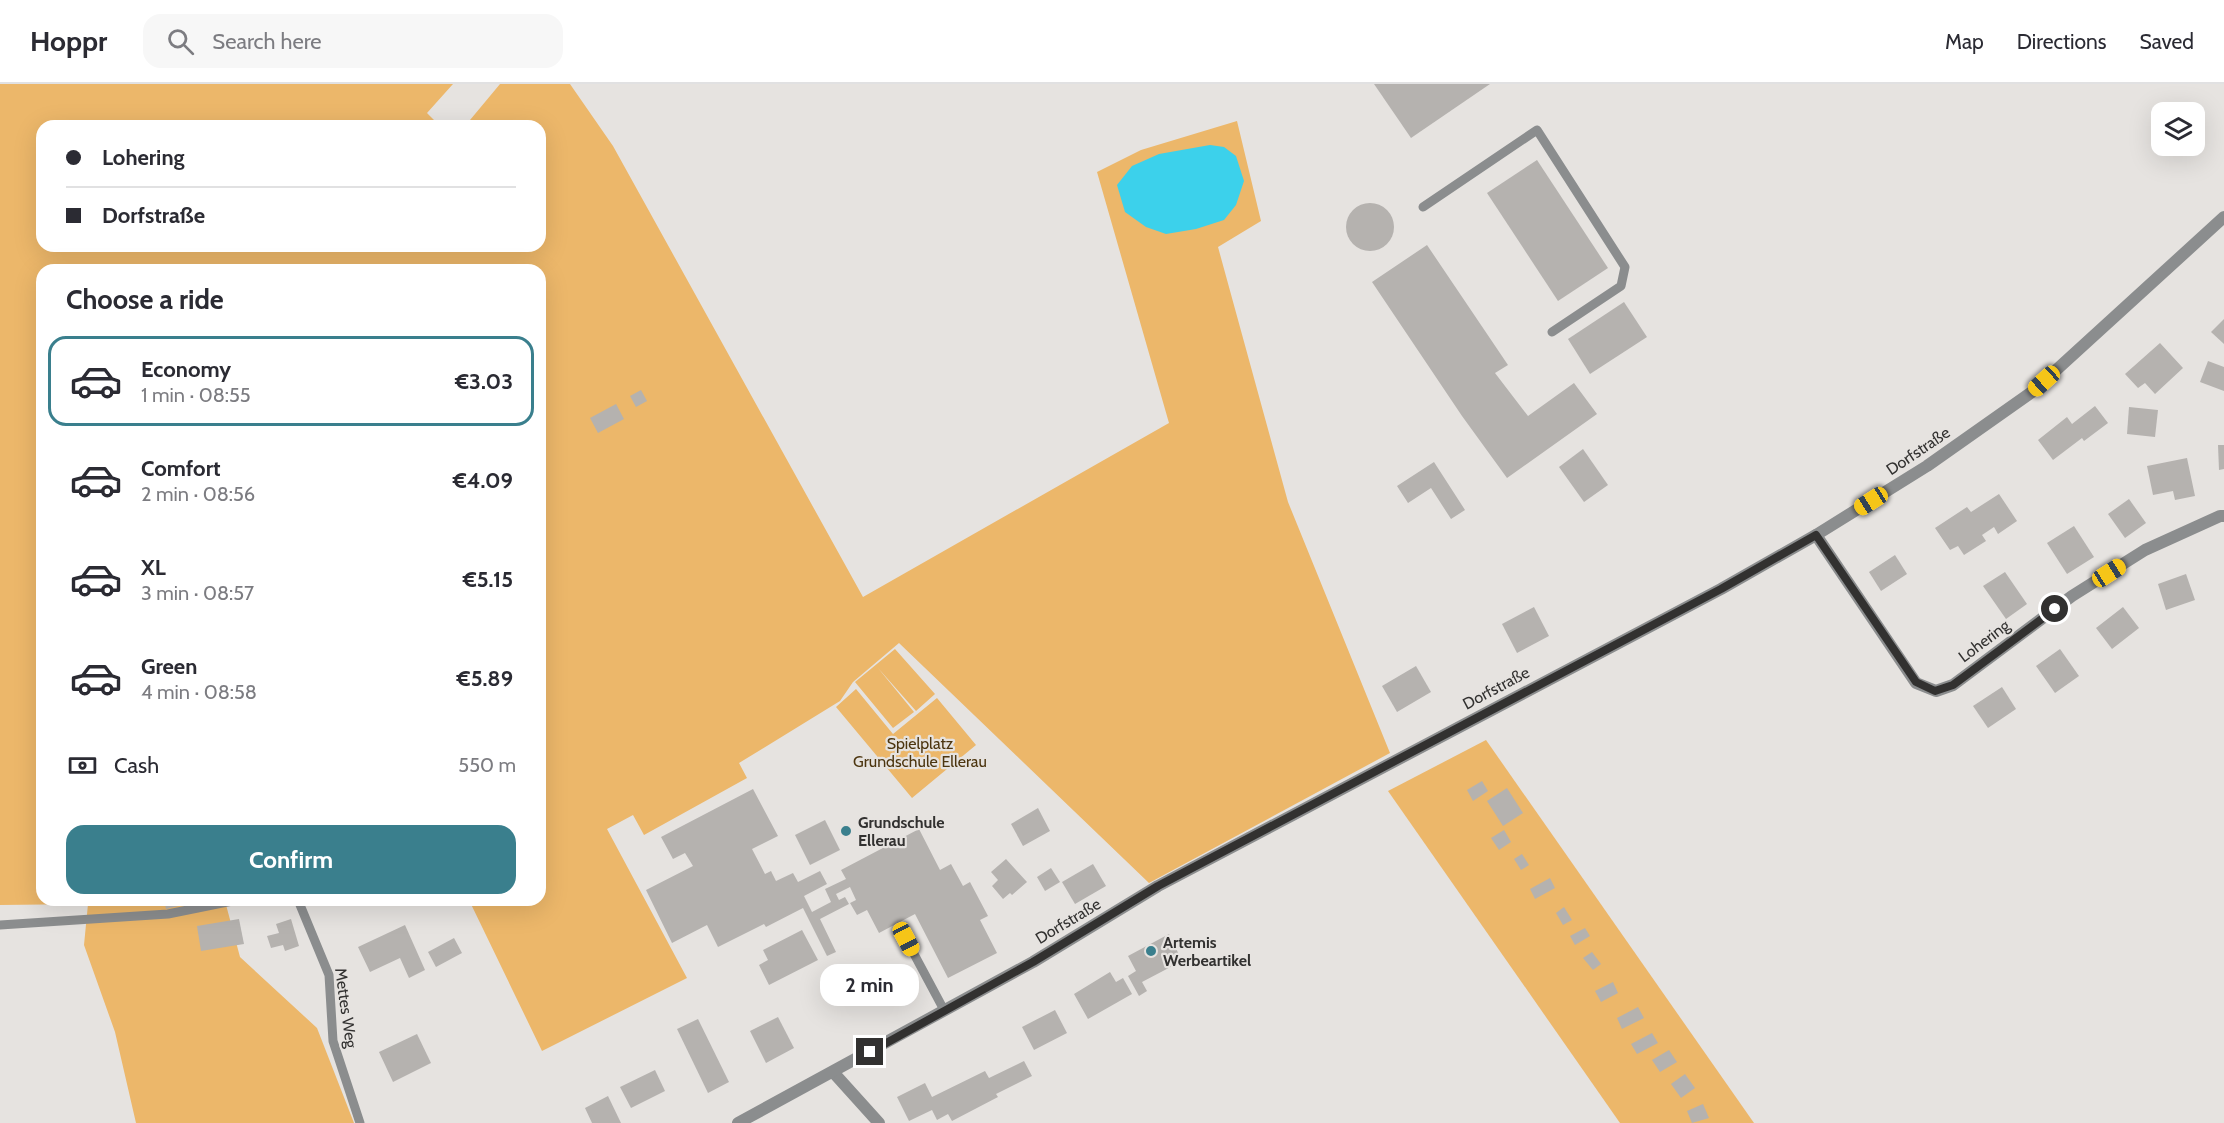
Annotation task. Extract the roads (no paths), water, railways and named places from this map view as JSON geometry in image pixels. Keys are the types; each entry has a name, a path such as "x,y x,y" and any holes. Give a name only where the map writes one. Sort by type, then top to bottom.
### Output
{"street":[{"name":"Dorfstraße","path":"738,1123 1033,962 1158,886 1721,589 1816,535 1927,466 2032,392 2224,217"},
{"name":"Lohering","path":"1816,535 1916,682 1935,691 1953,685 2072,596 2145,550 2224,516"},
{"path":"833,1072 879,1123"}],"lane":[{"path":"1423,207 1538,129 1625,267 1621,286 1552,332"},
{"path":"0,925 168,914 207,906"},
{"name":"Mettes Weg","path":"300,906 329,975 333,1041 360,1123"},
{"path":"906,939 944,1010"}],"water":[{"path":"1210,145 1224,147 1236,156 1244,181 1236,205 1224,220 1196,229 1166,234 1146,227 1125,212 1117,185 1132,166 1159,154"}],"place":[{"name":"Grundschule Ellerau","path":"846,831"},
{"name":"Artemis Werbeartikel","path":"1151,951"}],"park label":[{"name":"Spielplatz Grundschule Ellerau","path":"920,752"}]}
